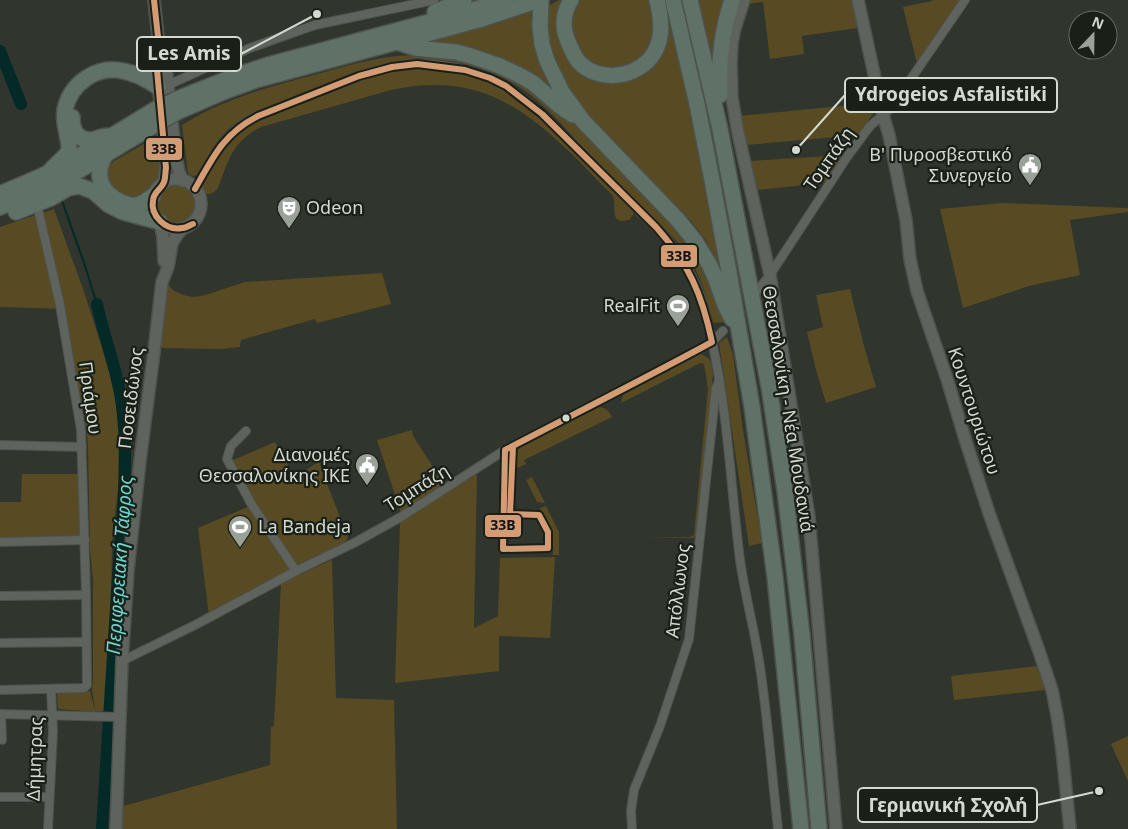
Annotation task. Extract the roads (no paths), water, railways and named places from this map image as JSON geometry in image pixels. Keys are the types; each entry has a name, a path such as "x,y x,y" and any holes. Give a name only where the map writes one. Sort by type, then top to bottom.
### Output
{"highway":[{"path":"400,35 430,14 464,0"},
{"path":"400,35 506,0"},
{"path":"571,0 564,15 565,35 577,60 598,74 620,76 631,72 649,60 655,52 661,21 657,0"},
{"name":"Θεσσαλονίκη - Νέα Μουδανιά","path":"673,0 697,104 728,263 757,445 775,577 801,829"},
{"name":"Θεσσαλονίκη - Νέα Μουδανιά","path":"690,0 720,129 769,386 803,643 819,829"},
{"path":"720,129 719,77 721,52 724,27 732,0"},
{"path":"112,136 102,136 90,140 81,137 75,132 72,123 74,107 80,94 95,82 103,79 121,79 158,99 178,105 218,82 251,70 400,35 482,19 537,1 540,12 540,36 547,61 562,92 583,121 678,220 695,241 712,270 724,305 739,332"},
{"path":"400,35 415,48 456,52 478,58 519,75 533,83 583,121"},
{"path":"133,74 148,72 154,66 156,59"},
{"path":"48,174 67,154 69,148 64,113 68,99 82,80 97,72 123,71 152,82 158,99"},
{"path":"0,194 48,174 82,155 112,136 158,99"},
{"path":"0,207 59,182 106,154 158,99"},
{"path":"106,154 100,166 99,178 111,196 134,206 143,203 153,196"},
{"path":"0,216 24,209 76,186 84,187 109,205 123,212 160,222"}],"street":[{"path":"154,0 158,38 156,59 158,99 166,163 164,183"},
{"path":"158,99 250,48 315,25 434,0"},
{"path":"744,0 732,43 730,64 732,98 738,133 770,274 809,517 836,829"},
{"name":"Κουντουριώτου","path":"858,0 889,135 906,220 910,259 917,291 989,513 1052,690 1061,741 1070,829"},
{"name":"Τομπάζη","path":"757,291 847,157 870,126 891,108 965,0"},
{"path":"158,38 165,59 158,99 183,181"},
{"path":"195,189 224,141 237,128 252,118 359,76 392,67 416,64 440,66 465,70 490,78 506,86 524,99 542,114 658,228 683,258 692,276 704,308 720,379 740,561 762,675 778,829"},
{"path":"160,222 171,228 182,229 193,224 201,207 200,199 190,184 173,180 157,188 153,196 153,211 160,222 163,234 164,269 166,272"},
{"name":"Πριάμου","path":"38,209 61,313 82,430 85,540 87,685 84,688 51,689"},
{"name":"Ποσειδώνος","path":"116,829 117,717 128,570 162,282 168,267 172,243 182,229"},
{"name":"Τομπάζη","path":"122,661 354,543 401,517 505,450 695,352 712,342 723,331"},
{"name":"Απόλλωνος","path":"632,829 631,811 634,790 660,726 689,639 716,388 720,379"},
{"path":"246,431 231,446 227,459 252,505 296,571"},
{"path":"0,445 82,447"},
{"path":"0,542 85,540"},
{"path":"0,596 86,596"},
{"path":"0,643 86,642"},
{"path":"0,690 51,689"},
{"name":"Δήμητρας","path":"48,829 53,715 51,689"},
{"path":"2,740 1,714 117,717"},
{"path":"0,797 49,798"}],"waterway":[{"path":"0,51 21,104"},
{"path":"61,198 97,304"},
{"name":"Περιφερειακή Τάφρος","path":"97,304 120,393 125,449 123,513 102,829"}],"place":[{"name":"Les Amis","path":"317,14"},
{"name":"Ydrogeios Asfalistiki","path":"796,150"},
{"name":"Β' Πυροσβεστικό Συνεργείο","path":"1030,186"},
{"name":"Odeon","path":"289,229"},
{"name":"RealFit","path":"678,327"},
{"name":"Διανομές Θεσσαλονίκης ΙΚΕ","path":"367,486"},
{"name":"La Bandeja","path":"240,548"},
{"name":"Γερμανική Σχολή","path":"1099,791"}]}
